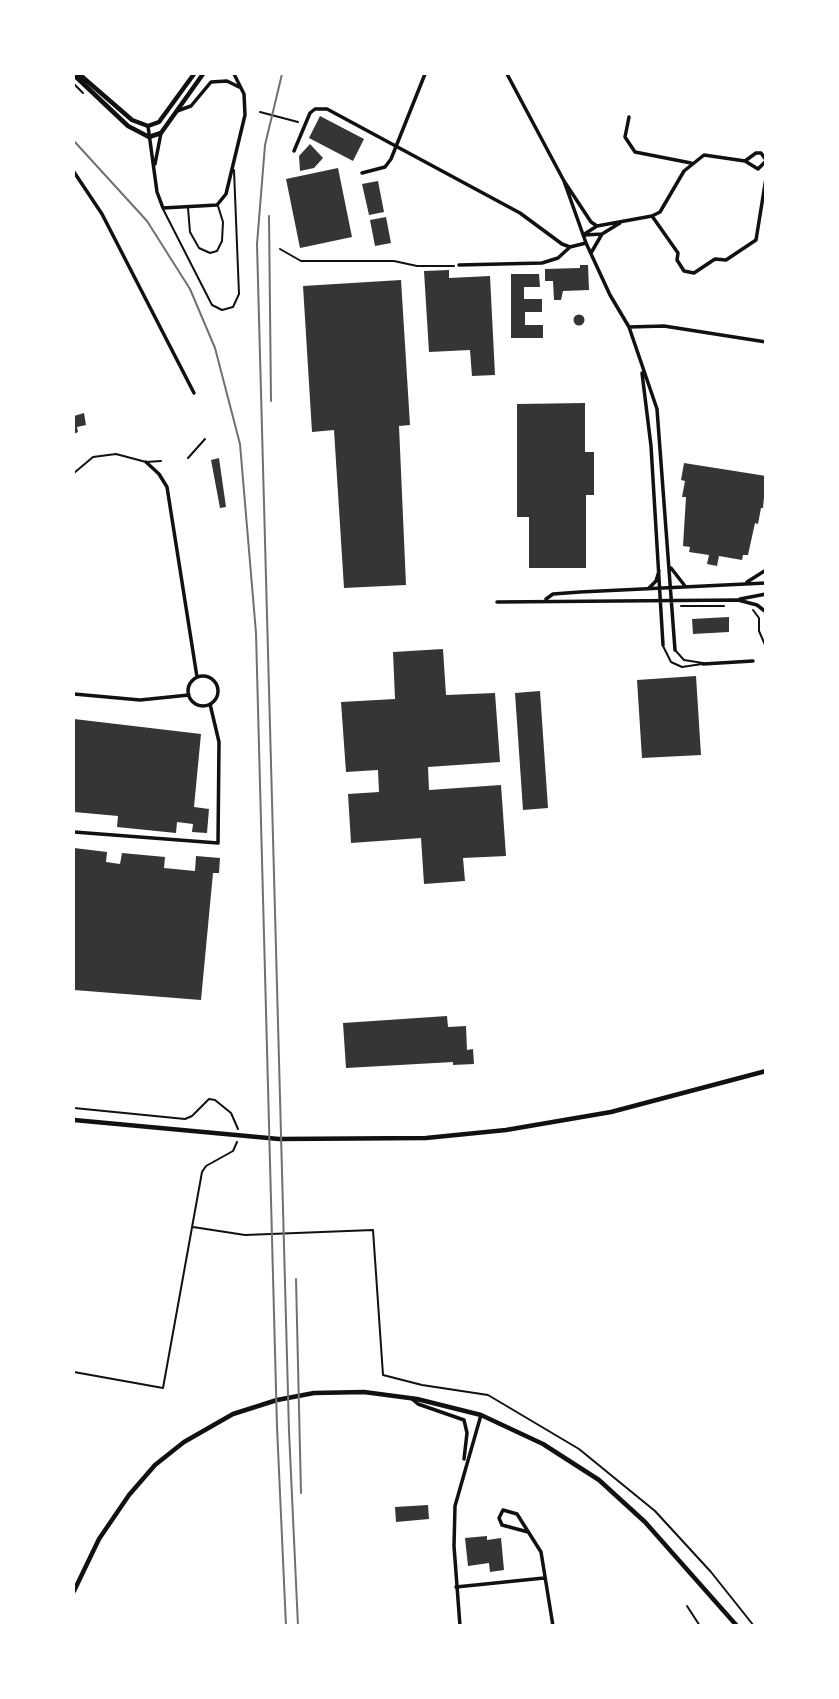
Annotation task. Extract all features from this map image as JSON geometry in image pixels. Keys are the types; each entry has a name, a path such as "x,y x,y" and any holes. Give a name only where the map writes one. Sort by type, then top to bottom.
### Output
{"main road":[{"path":"79,74 131,120 148,126 164,115 194,74"},
{"path":"74,75 128,126 149,137 161,133 203,74"},
{"path":"74,1121 226,1136 326,1141 466,1135 560,1122 664,1100 765,1071"},
{"path":"74,1591 99,1539 142,1479 184,1442 247,1409 314,1393 365,1392 411,1398 481,1415 531,1437 599,1480 661,1538 737,1626"}],"street":[{"path":"148,126 163,208 217,205 226,194 245,115 241,88 234,74"},
{"path":"362,173 385,167 425,74"},
{"path":"507,74 564,181 590,222 597,226"},
{"path":"177,111 191,106 211,82 227,80 241,88"},
{"path":"293,151 306,118 315,109 327,110 396,144 520,213 570,247"},
{"path":"629,117 625,137 635,152 691,163"},
{"path":"154,170 161,133"},
{"path":"745,161 756,153 765,157 760,168"},
{"path":"583,235 597,226 652,216 666,205 691,163 704,155 745,161 760,168 765,177 755,240 726,260 715,258 694,273 684,271 677,260 678,253 652,216"},
{"path":"74,172 102,214 194,393"},
{"path":"564,181 586,243 629,327 657,409 676,650"},
{"path":"591,253 602,234 621,222"},
{"path":"583,235 602,234"},
{"path":"459,265 542,263 558,258 570,247 586,243"},
{"path":"629,327 664,326 765,342"},
{"path":"641,364 651,446 663,645"},
{"path":"146,462 159,474 167,487 193,666 197,677"},
{"path":"647,589 656,582 660,565"},
{"path":"669,566 686,587"},
{"path":"742,584 765,570"},
{"path":"545,600 554,594 566,593 765,583"},
{"path":"497,602 672,602 738,600 765,594"},
{"path":"738,600 757,605 765,612"},
{"path":"703,664 753,662"},
{"path":"188,695 190,684 197,677 206,677 215,684 217,695 210,704"},
{"path":"74,694 140,700 188,695"},
{"path":"188,695 196,704 210,704"},
{"path":"74,832 218,843 219,742 210,704"},
{"path":"411,1398 418,1404 464,1420 467,1433 454,1529 460,1626"},
{"path":"464,1468 481,1415"},
{"path":"528,1532 502,1525 499,1518 503,1510 517,1514 541,1552 552,1626"},
{"path":"456,1587 545,1578"}],"lane":[{"path":"163,208 212,305 222,310 233,307 239,295 233,168"},
{"path":"188,208 190,232 199,248 212,253 220,248 222,241 222,214 217,205"},
{"path":"74,473 93,457 116,454 146,462 161,461"},
{"path":"663,645 671,662 682,667 703,664"},
{"path":"676,650 684,660 703,664"},
{"path":"687,1606 700,1626"}],"path":[{"path":"74,84 90,98"},
{"path":"260,112 298,122"},
{"path":"280,249 301,261 394,261 417,266 459,265"},
{"path":"188,458 205,439"},
{"path":"684,601 687,608 727,606"},
{"path":"749,607 759,618 759,631 765,647"},
{"path":"74,1108 185,1119 198,1112"},
{"path":"74,1372 163,1388 199,1191"},
{"path":"193,1227 245,1235 373,1230 383,1375 422,1385 488,1395 579,1448 655,1511 711,1572 754,1626"}],"building":[{"path":"320,116 364,139 353,161 309,138"},
{"path":"310,144 323,158 314,168 300,171 299,156"},
{"path":"338,168 352,237 300,248 286,179"},
{"path":"378,181 384,212 369,215 362,184"},
{"path":"386,217 391,243 375,246 370,220"},
{"path":"580,265 588,265 589,290 563,291 561,300 554,300 553,281 545,281 545,269 580,268"},
{"path":"449,270 449,278 490,276 495,375 472,376 470,350 429,352 424,271"},
{"path":"511,274 539,274 540,287 524,287 524,299 542,299 542,312 525,312 525,325 543,325 543,338 511,338"},
{"path":"401,280 410,425 399,426 406,585 344,588 334,430 312,432 303,286"},
{"path":"579,314 585,320 579,326 573,320"},
{"path":"585,403 585,452 594,452 594,495 586,495 586,568 529,568 529,517 517,517 517,404"},
{"path":"84,413 86,425 77,427 78,432 74,434 74,416"},
{"path":"219,458 226,507 220,508 211,460"},
{"path":"684,463 766,476 763,508 758,524 755,523 748,555 743,555 742,560 719,556 717,566 707,564 709,555 689,552 690,547 683,546 686,497 682,497 685,481 681,480"},
{"path":"729,617 729,632 693,634 692,619"},
{"path":"443,649 446,695 495,693 500,762 428,767 429,790 501,785 506,856 463,858 465,881 424,884 421,838 351,843 348,794 379,792 378,770 346,772 341,702 395,699 393,652"},
{"path":"696,676 701,755 642,758 637,680"},
{"path":"540,691 548,808 523,810 515,693"},
{"path":"74,719 201,734 194,807 209,809 207,833 192,832 193,824 177,822 176,833 117,827 118,816 74,812"},
{"path":"74,848 107,852 106,862 120,864 122,853 165,857 164,868 195,871 196,856 220,858 219,873 213,873 201,1000 74,990"},
{"path":"447,1016 448,1027 466,1026 467,1050 473,1049 474,1064 453,1065 453,1062 346,1068 343,1023"},
{"path":"428,1505 429,1519 396,1522 395,1507"},
{"path":"487,1536 487,1540 501,1538 504,1570 490,1572 489,1563 468,1566 465,1538"}],"railway":[{"path":"282,74 265,145 257,244 289,1431 298,1626"},
{"path":"74,141 147,221 190,289 215,348 240,444 256,633 277,1427 286,1626"},
{"path":"269,216 271,401"},
{"path":"296,1279 301,1493"}]}
